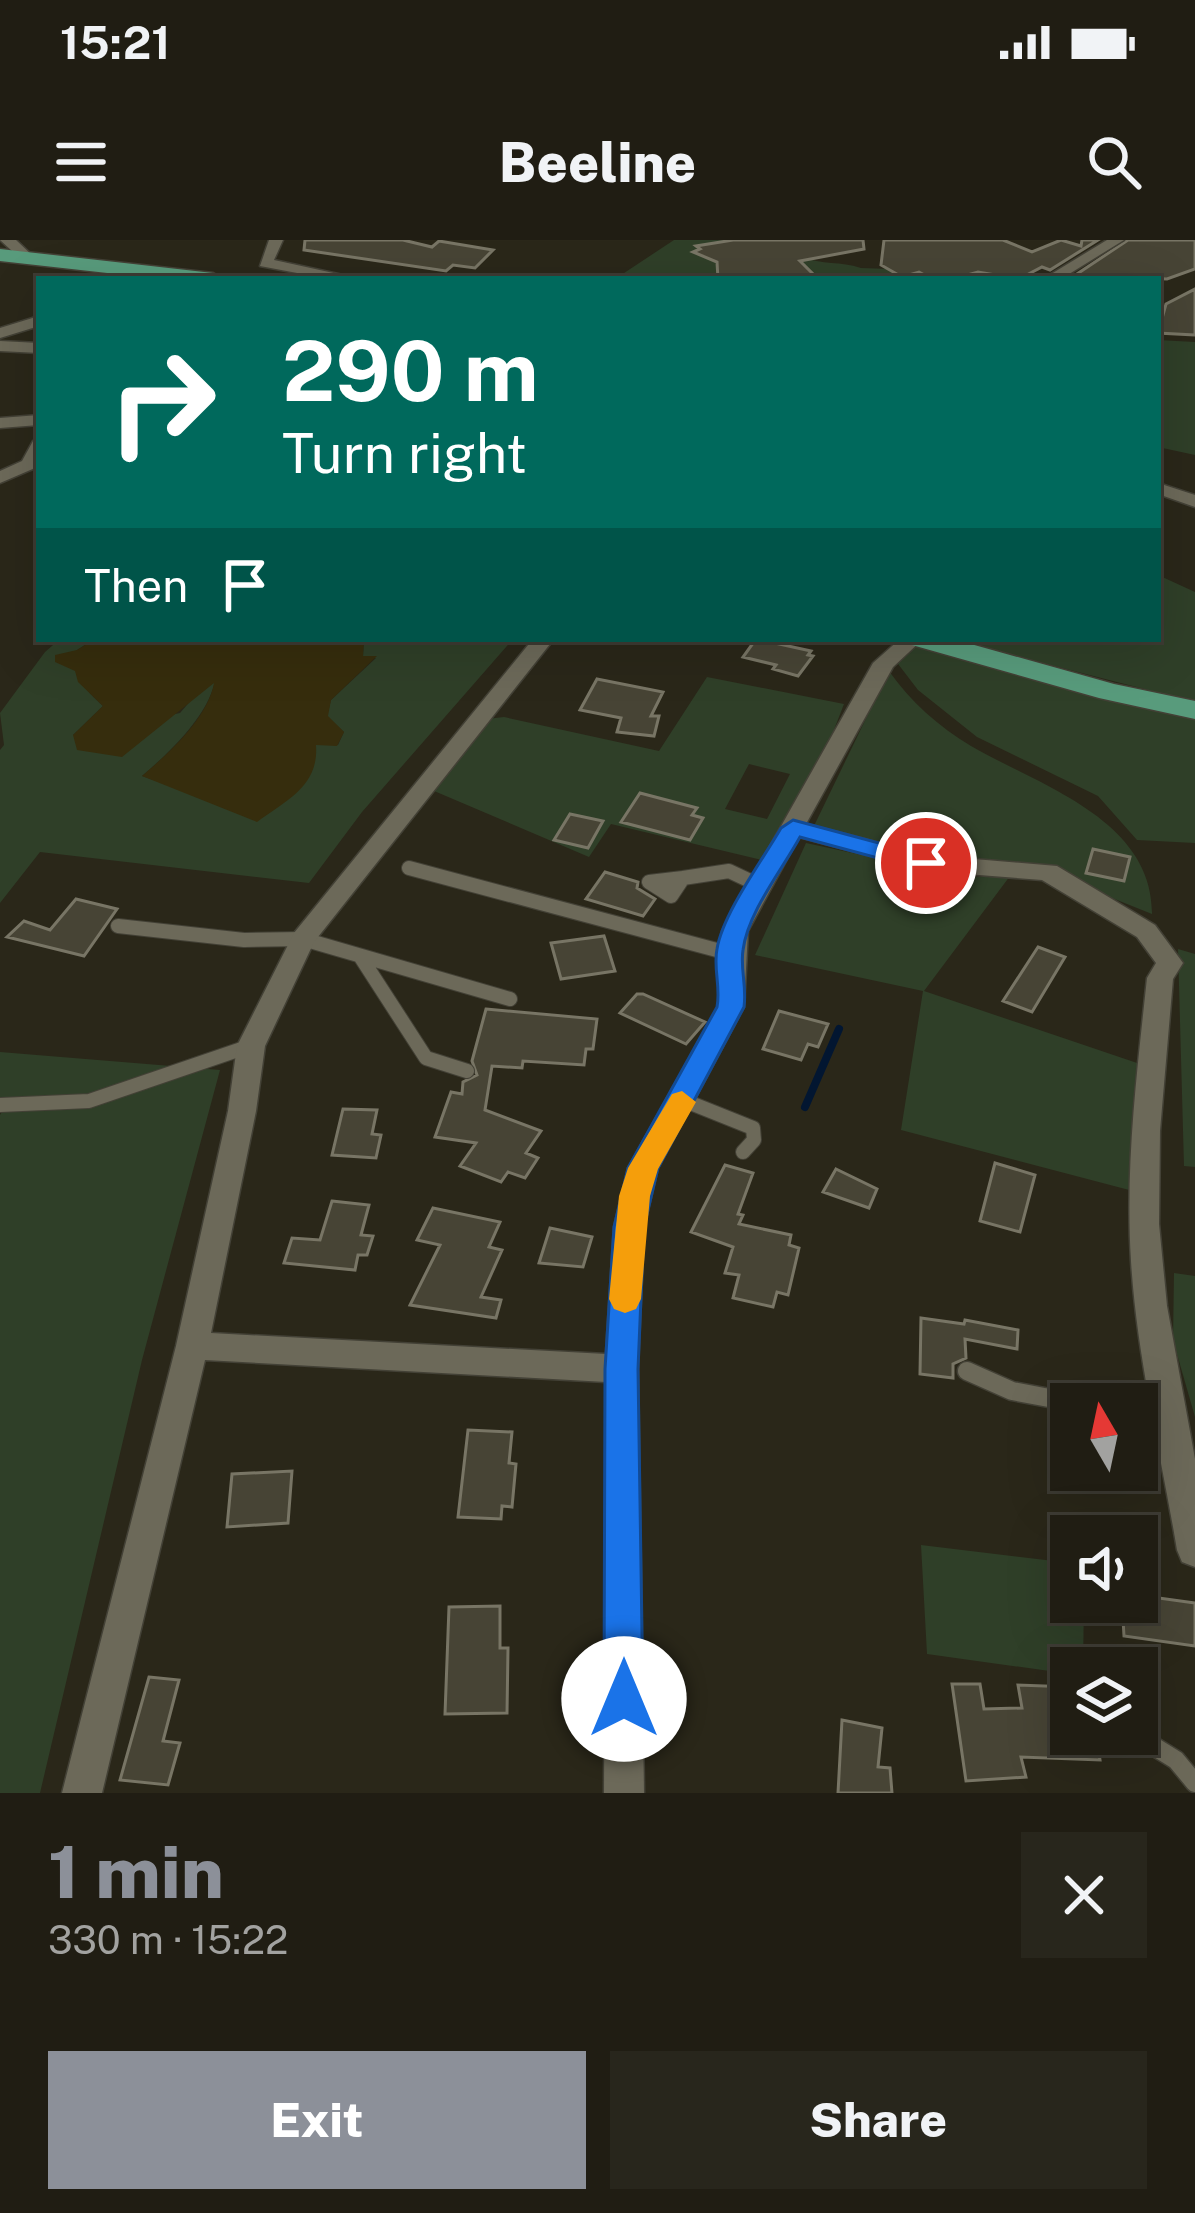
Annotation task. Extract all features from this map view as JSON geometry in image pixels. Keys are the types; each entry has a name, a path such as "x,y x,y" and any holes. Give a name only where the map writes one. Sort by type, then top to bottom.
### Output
{"main road":[{"path":"0,255 187,276"},
{"path":"933,642 1108,692 1195,710"}],"street":[{"path":"7,240 28,258"},
{"path":"275,240 266,263 338,276"},
{"path":"1055,276 1117,240"},
{"path":"0,333 36,322"},
{"path":"0,346 36,348"},
{"path":"0,423 36,420"},
{"path":"0,478 29,464 36,451"},
{"path":"1161,489 1195,501"},
{"path":"82,1793 192,1346 242,1111 251,1046 303,939 542,642"},
{"path":"624,1793 622,1369 634,1196 643,1168 731,1007 735,983 728,953 735,931 887,658 909,642"},
{"path":"793,828 926,863 1048,872 1146,931 1170,964 1160,978 1144,1162 1144,1223 1171,1421 1195,1550"},
{"path":"192,1346 622,1369"}],"lane":[{"path":"409,868 728,953"},
{"path":"683,878 729,871 763,887"},
{"path":"118,926 244,940 303,939 510,999"},
{"path":"360,956 426,1058 467,1070"},
{"path":"0,1106 89,1101 251,1046"},
{"path":"683,1100 696,1113 740,1118 753,1128 754,1140 743,1152"},
{"path":"967,1371 1012,1391 1050,1398"},
{"path":"1158,1418 1171,1421"},
{"path":"1158,1749 1176,1760 1195,1783"}],"green space":[{"path":"674,240 846,240 801,257 861,268 1008,273 1005,276 620,276"},
{"path":"1161,340 1195,342 1195,455 1161,448"},
{"path":"1161,576 1195,592 1195,702 960,642 1161,642"},
{"path":"57,642 89,642 77,650 77,668 85,688 103,706 73,735 180,713 199,691 215,682 195,721 142,776 200,796 315,745 338,745 344,732 327,716 331,700 376,658 363,656 364,642 510,642 362,812 309,883 40,852 0,903 0,750 4,745 0,713"},
{"path":"914,645 1097,698 1195,720 1195,843 1137,840 1098,796 977,737 918,690 895,660"},
{"path":"889,671 948,730 1058,791 1113,829 1134,853 1147,881 1152,914 1037,868 949,864 812,830"},
{"path":"707,677 844,704 815,779 770,862 611,824 589,857 420,785 487,719 504,717 659,751","holes":["749,764 790,774 767,819 725,809"]},
{"path":"806,843 964,877 1010,876 924,991 1140,1064 1133,1191 901,1130 923,991 755,955"},
{"path":"1178,949 1195,954 1195,1167 1184,1166"},
{"path":"0,1052 220,1070 142,1360 40,1793 0,1793 0,1115 5,1106 0,1104"},
{"path":"1174,1273 1195,1276 1195,1417 1173,1340"},
{"path":"921,1545 1050,1560 1050,1623 1084,1623 1083,1647 1050,1647 1050,1671 927,1654"}],"sand":[{"path":"90,642 364,642 363,656 377,656 331,700 328,716 344,732 337,746 316,745 307,782 257,822 142,776 195,722 214,683 122,757 77,750 73,735 103,706 78,682 75,671 55,662 55,655"}],"building":[{"path":"305,240 403,240 432,247 439,241 493,250 475,268 453,265 446,271 304,250"},
{"path":"733,240 863,240 864,249 800,261 813,274 718,276 717,262 693,252 700,249 696,246"},
{"path":"884,240 1003,240 1032,252 1061,240 1081,246 1082,240 1098,240 1050,270 1042,267 1025,276 978,272 926,276 919,272 900,276 881,265"},
{"path":"1128,240 1195,240 1195,269 1167,279 1074,276"},
{"path":"1195,289 1195,335 1161,333 1166,304"},
{"path":"754,642 811,651 808,655 813,656 798,676 743,657"},
{"path":"597,679 663,692 651,716 659,716 654,736 617,732 621,718 580,710"},
{"path":"640,793 697,808 692,815 703,818 690,840 621,822"},
{"path":"570,814 603,821 588,848 554,840"},
{"path":"1093,849 1130,857 1124,881 1086,873"},
{"path":"605,872 638,882 637,888 655,899 643,916 586,899"},
{"path":"76,899 117,909 84,956 7,937 24,921 50,930"},
{"path":"604,936 615,971 561,979 551,943"},
{"path":"1038,947 1065,957 1032,1012 1003,1001"},
{"path":"637,994 705,1022 686,1044 620,1013"},
{"path":"486,1009 597,1019 593,1049 586,1049 584,1065 523,1061 522,1068 492,1066 485,1110 541,1131 526,1153 538,1158 525,1178 508,1172 501,1182 460,1166 476,1143 435,1137 451,1092 462,1094 463,1082 477,1075 472,1061"},
{"path":"779,1011 828,1024 818,1047 808,1044 801,1060 763,1049"},
{"path":"343,1109 377,1110 372,1134 381,1135 376,1158 332,1155"},
{"path":"995,1163 1035,1175 1020,1232 980,1221"},
{"path":"725,1165 753,1173 738,1214 743,1215 739,1224 791,1235 789,1245 799,1248 788,1295 777,1292 773,1307 733,1298 739,1275 725,1273 733,1247 691,1232"},
{"path":"836,1169 877,1189 869,1208 823,1192"},
{"path":"332,1201 369,1205 361,1235 373,1236 367,1255 358,1255 355,1270 284,1263 292,1238 320,1240"},
{"path":"433,1208 500,1222 489,1247 502,1250 481,1297 501,1300 496,1318 410,1305 440,1245 417,1240"},
{"path":"550,1228 592,1237 583,1267 539,1263"},
{"path":"921,1318 1018,1330 1017,1349 965,1339 966,1358 953,1364 953,1378 920,1374"},
{"path":"468,1430 512,1432 509,1463 516,1464 512,1507 502,1506 501,1519 458,1517"},
{"path":"292,1471 288,1523 227,1527 232,1474"},
{"path":"1158,1598 1195,1603 1195,1646 1124,1636 1123,1623 1158,1623"},
{"path":"500,1606 500,1648 508,1648 507,1713 445,1714 449,1607"},
{"path":"149,1677 179,1680 163,1741 180,1743 168,1785 120,1780"},
{"path":"952,1684 980,1684 984,1709 1022,1708 1018,1685 1050,1686 1050,1755 1099,1755 1100,1760 1021,1757 1026,1777 966,1781"},
{"path":"842,1720 882,1728 878,1767 890,1768 892,1793 838,1793"}],"waterway":[{"path":"805,1107 839,1029"}],"slow traffic":[{"path":"625,1299 634,1196 643,1168 682,1102"}],"route":[{"path":"624,1699 622,1369 629,1227 643,1168 731,1007 735,983 728,953 735,931 793,828 926,863"}]}
